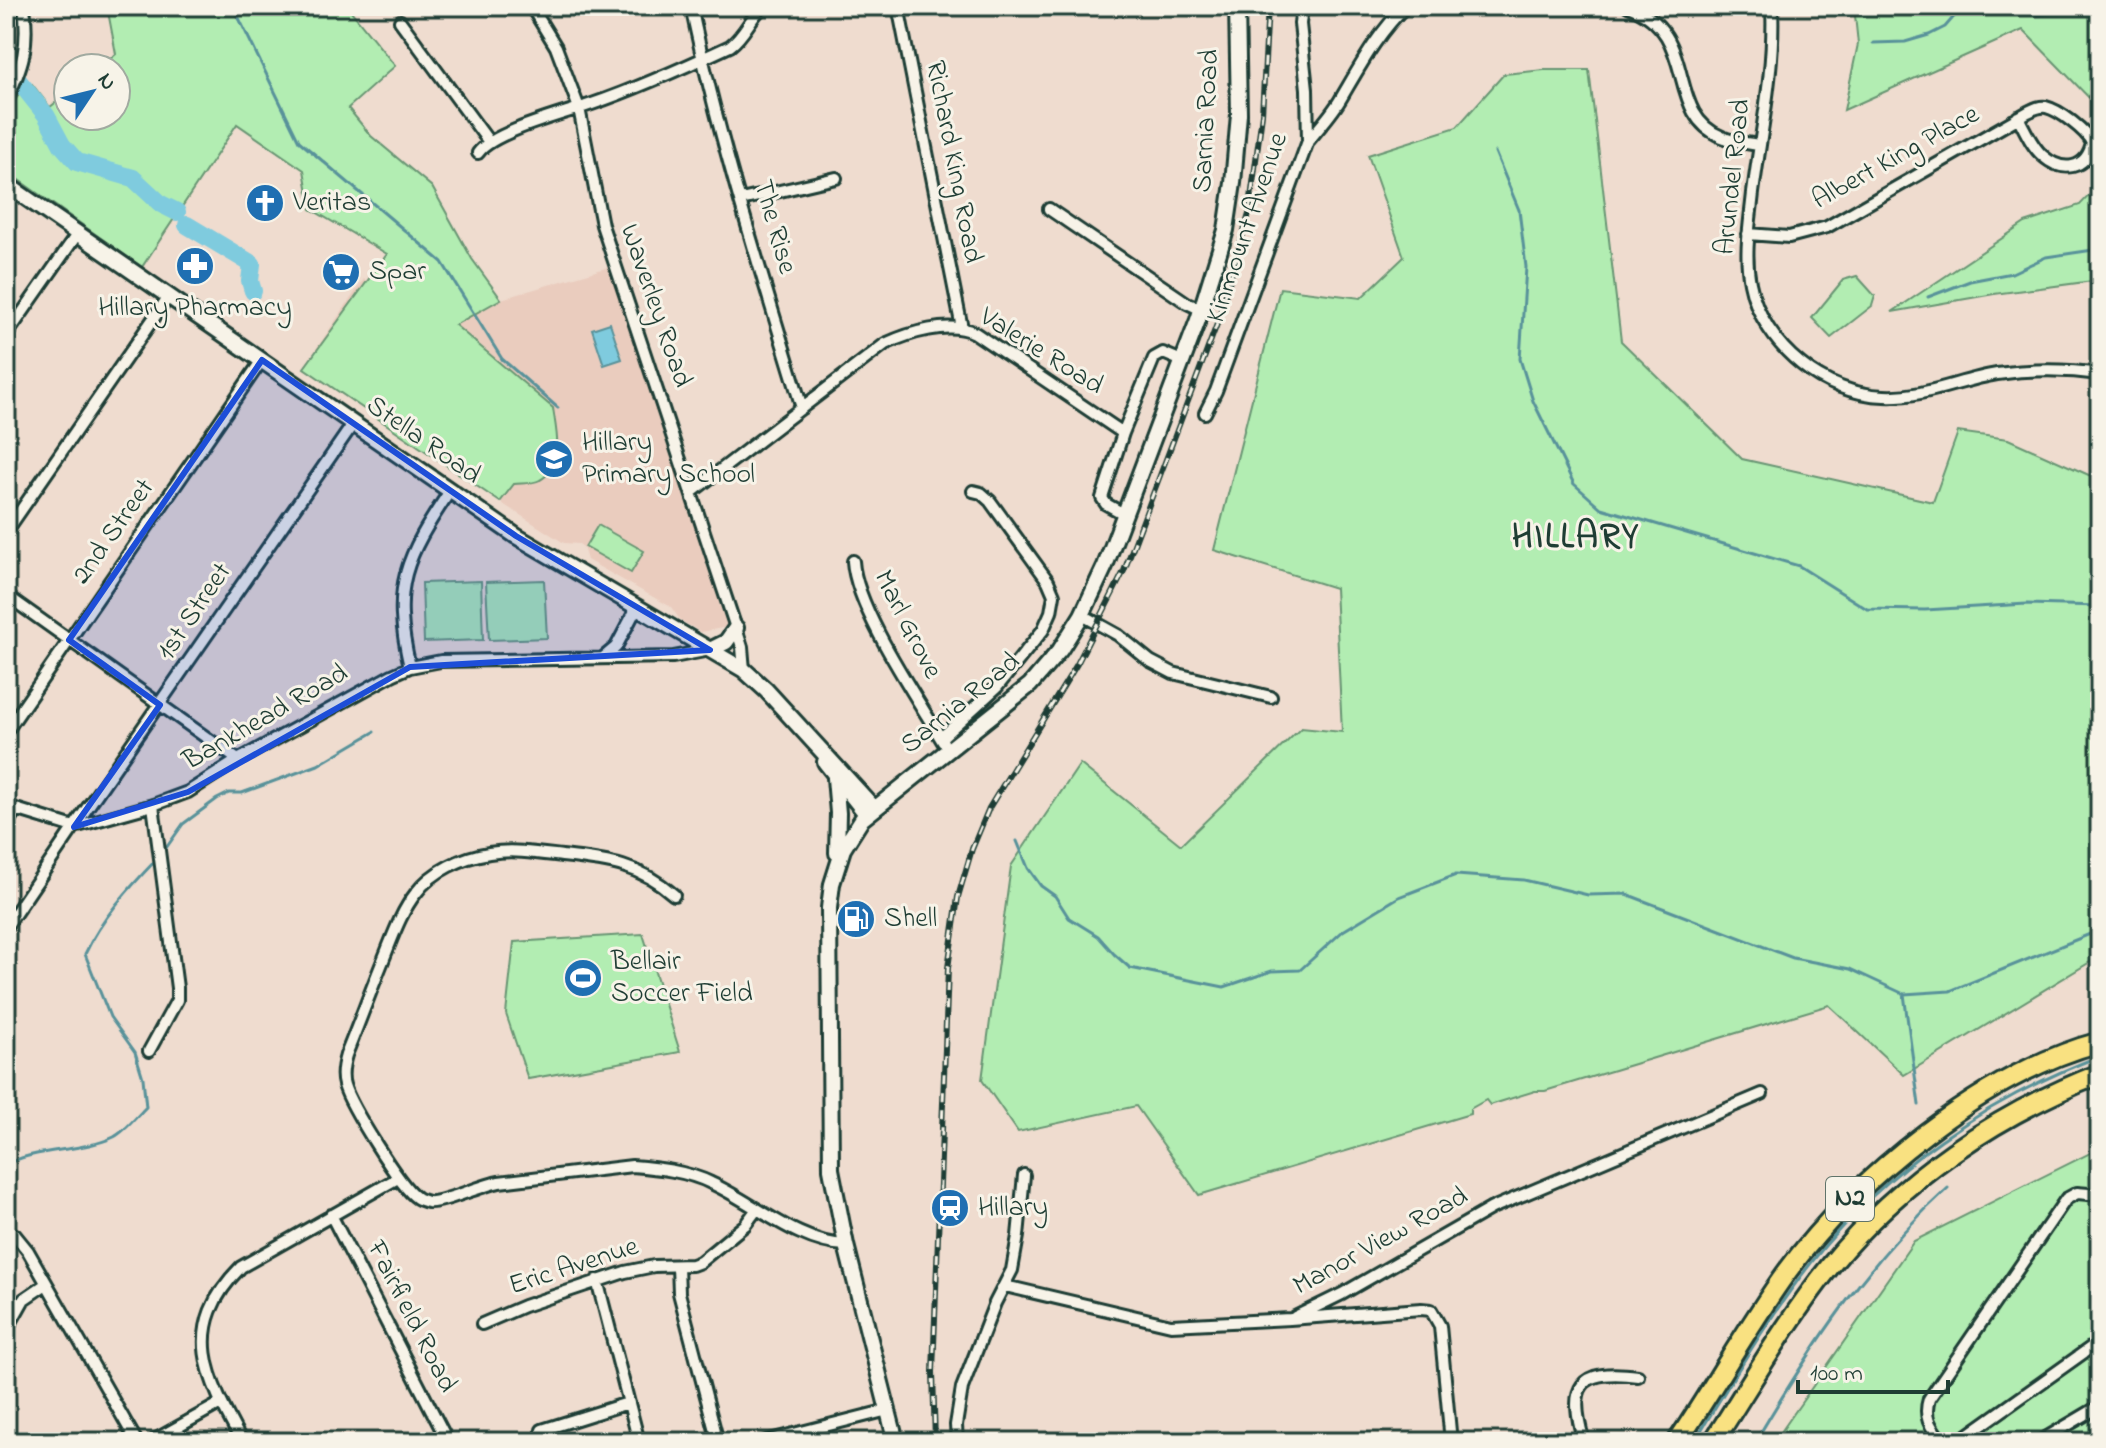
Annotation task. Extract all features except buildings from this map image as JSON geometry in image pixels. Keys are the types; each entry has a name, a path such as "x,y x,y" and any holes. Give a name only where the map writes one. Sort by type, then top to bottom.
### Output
{"highway":[{"name":"N2","path":"1677,1442 1788,1271 1863,1186 1915,1142 1987,1093 2043,1063 2100,1042"},
{"name":"N2","path":"1713,1442 1790,1321 1832,1264 1882,1211 1967,1142 2040,1099 2100,1074"},
{"path":"1967,1142 2100,1086"}],"main road":[{"name":"Sarnia Road","path":"896,1442 846,1245 831,1169 827,945 829,908 837,865 849,836 870,810 944,744 1030,685 1060,650 1082,615 1105,566 1202,310 1226,230 1239,114 1237,6"},
{"name":"Stella Road","path":"6,184 516,536 744,670 766,690 870,810"},
{"path":"710,650 726,642 736,628"},
{"name":"Stella Road","path":"809,738 835,778 870,810"},
{"path":"835,778 837,865"}],"street":[{"path":"6,101 21,69 27,40 24,6"},
{"name":"Waverley Road","path":"531,6 556,47 579,108 602,225 736,628 744,670"},
{"name":"The Rise","path":"691,6 702,59 802,408"},
{"path":"478,153 489,142 702,59 737,41 763,6"},
{"name":"Richard King Road","path":"898,6 962,328"},
{"name":"Kinmount Avenue","path":"1205,413 1216,391 1308,141 1307,89 1300,24 1302,6"},
{"path":"1308,141 1330,115 1351,79 1406,6"},
{"path":"1628,6 1645,12 1666,33 1691,108 1698,118 1723,137 1759,145"},
{"name":"Arundel Road","path":"1772,6 1771,59 1747,252 1750,284 1759,309 1770,331 1784,348 1806,368 1839,386 1883,396 1907,395 1997,374 2052,370 2100,374"},
{"path":"400,21 489,142"},
{"name":"Albert King Place","path":"1748,234 1789,237 1827,227 2018,117 2040,107 2052,109 2087,135 2091,148 2086,159 2078,167 2072,168 2051,161 2039,152 2018,117"},
{"path":"741,200 836,178"},
{"path":"1049,209 1187,303 1202,310"},
{"path":"6,336 78,233"},
{"path":"6,532 169,296"},
{"name":"Valerie Road","path":"692,492 885,344 908,335 962,328 975,333 1123,433"},
{"name":"Valerie Road","path":"1124,514 1106,504 1102,498 1123,433 1154,358 1163,353 1182,361"},
{"name":"2nd Street","path":"6,732 262,360"},
{"name":"1st Street","path":"74,827 353,424"},
{"path":"410,667 402,621 405,578 415,545 450,491"},
{"path":"944,744 997,687 1043,630 1054,595 1048,581 990,501 973,491"},
{"name":"Marl Grove","path":"853,561 856,583 869,614 944,744"},
{"path":"6,595 238,760"},
{"path":"604,657 616,647 637,607"},
{"path":"1082,615 1118,635 1150,661 1173,673 1271,697"},
{"name":"Bankhead Road","path":"74,827 188,792 362,690 410,667 441,661 673,657 710,650"},
{"path":"149,1051 177,1000 153,805"},
{"path":"6,824 11,808 74,827 6,927"},
{"path":"674,895 648,874 632,868 596,860 509,851 473,856 433,876 416,892 399,921 346,1055 342,1069 343,1083 350,1098 398,1178 417,1198 436,1202 481,1185 499,1182 632,1166 650,1167 709,1181 819,1241 846,1245"},
{"name":"Manor View Road","path":"1005,1286 1160,1324 1290,1319 1342,1294 1492,1208 1762,1094"},
{"path":"957,1442 956,1425 962,1388 995,1303 1012,1270 1024,1175"},
{"path":"242,1442 221,1403 207,1366 205,1339 208,1317 216,1298 241,1267 398,1178"},
{"path":"1942,1442 1928,1424 1925,1409 1929,1399 2066,1199 2077,1193 2100,1195"},
{"name":"Eric Avenue","path":"482,1324 597,1280 654,1266 692,1265 710,1256 745,1225 757,1209"},
{"name":"Fairfield Road","path":"331,1215 448,1442"},
{"path":"6,1230 22,1242 137,1442"},
{"path":"678,1266 679,1293 718,1442"},
{"path":"597,1280 639,1442"},
{"path":"6,1331 24,1299 46,1284"},
{"path":"1290,1319 1431,1310 1440,1326 1451,1442"},
{"path":"1958,1442 2100,1341"},
{"path":"1584,1442 1576,1412 1576,1395 1580,1388 1598,1375 1638,1376"},
{"path":"151,1442 221,1403"},
{"path":"542,1430 628,1403"},
{"path":"2039,1442 2100,1406"},
{"path":"762,1442 888,1410"}],"highlighted area":[{"path":"262,360 516,536 710,650 410,667 188,792 74,827 160,705 69,640"}],"shaded area":[{"name":"Hillary Primary School","path":"609,267 727,627 701,632 680,620 671,607 587,560 579,544 564,543 303,368 364,279 366,281 375,268 455,324 501,299"}],"green space":[{"path":"107,6 347,6 395,66 348,108 371,136 432,187 472,259 501,299 455,325 553,408 557,447 548,474 531,483 514,484 500,502 304,368 387,254 311,209 304,170 237,124 142,267 6,171 6,135 11,111 22,91 32,84 50,107 52,105 52,132 132,132 132,52 116,52"},
{"path":"1854,6 2100,6 2100,109 2023,30 1844,110 1858,44"},
{"path":"1589,70 1621,341 1742,459 1933,502 1958,432 2008,439 2100,480 2100,956 1904,1075 1829,1005 1545,1091 1535,1091 1490,1105 1486,1100 1470,1109 1470,1114 1199,1195 1136,1106 1018,1132 982,1080 1011,866 1080,764 1181,845 1301,728 1342,732 1335,588 1214,550 1280,288 1361,298 1404,257 1368,155 1457,127 1504,74"},
{"path":"2100,184 2100,280 1892,312 2025,223 2080,205"},
{"path":"1857,276 1875,296 1872,306 1831,338 1812,318 1843,280"},
{"path":"598,525 644,551 631,573 585,547"},
{"path":"544,580 547,638 489,640 486,582"},
{"path":"481,581 483,640 424,642 422,583"},
{"name":"Bellair Soccer Field","path":"643,934 680,1052 528,1079 506,1014 514,942"},
{"path":"2100,1148 2100,1442 1774,1442 1914,1241"}],"water":[{"path":"610,323 622,359 604,365 592,329"}],"waterway":[{"path":"233,6 299,141 442,262 502,359 558,408"},
{"path":"1873,43 1905,42 1929,35 1945,27 1958,12 1985,7 2019,7 2038,15 2082,10 2100,18"},
{"path":"6,65 46,115 62,145 77,162 133,178 161,204 177,212"},
{"path":"1495,152 1519,210 1526,267 1520,359 1533,401 1574,484 1601,508 1799,566 1867,609 1925,610 2027,604 2100,606"},
{"path":"187,225 252,264 250,281 253,291"},
{"path":"1928,297 1970,281 2012,273 2046,257 2100,249"},
{"path":"164,851 183,824 217,799 318,765 374,732"},
{"path":"1017,841 1028,868 1041,886 1055,896 1069,918 1098,936 1130,968 1224,987 1272,971 1300,970 1343,931 1399,897 1456,875 1524,880 1588,895 1626,894 1793,958 1850,969 1904,994 1950,991 2100,930"},
{"path":"6,1165 29,1156 102,1142 127,1127 146,1107 143,1078 135,1052 110,1017 85,954 108,916 156,860"},
{"path":"1904,994 1919,1105"},
{"path":"1694,1442 1779,1306 1840,1229 1872,1197 1941,1140 1979,1115 2058,1073 2100,1056"},
{"path":"1755,1442 1819,1340 1866,1276 1891,1245 1948,1188"}],"railway":[{"path":"935,1442 933,1372 948,968 958,897 972,849 989,808 1077,664 1124,571 1217,324 1249,214 1262,114 1268,6"}],"place":[{"name":"Veritas","path":"265,203"},
{"name":"Hillary Pharmacy","path":"195,266"},
{"name":"Spar","path":"341,272"},
{"name":"Hillary Primary School","path":"554,459"},
{"name":"Shell","path":"856,919"},
{"name":"Bellair Soccer Field","path":"583,978"},
{"name":"Hillary","path":"950,1208"}],"district":[{"name":"HILLARY","path":"1576,538"}]}
